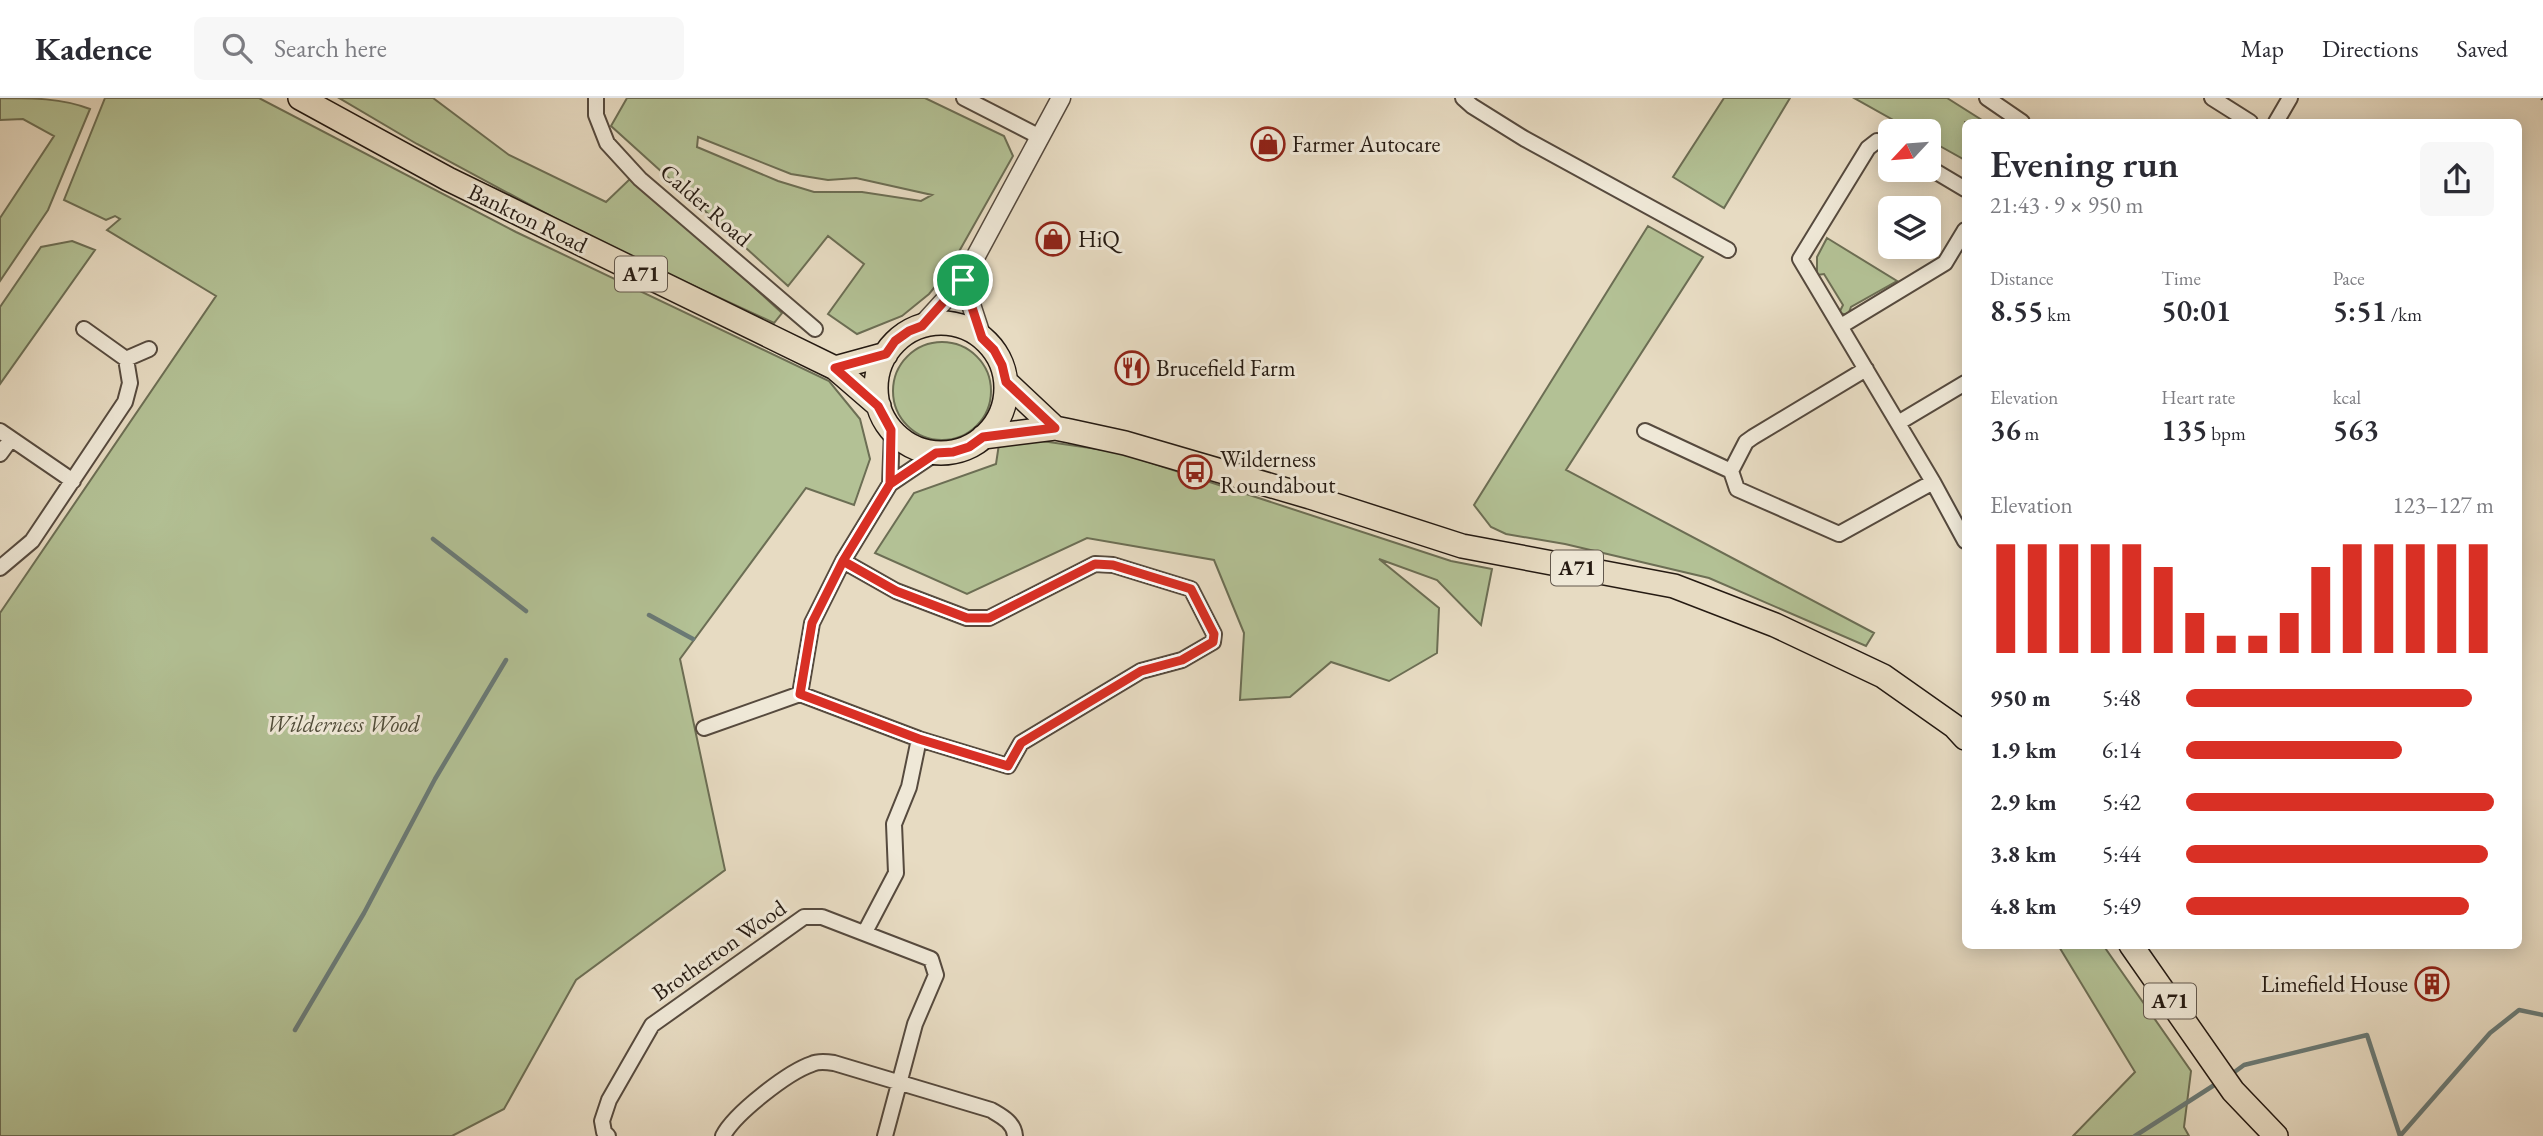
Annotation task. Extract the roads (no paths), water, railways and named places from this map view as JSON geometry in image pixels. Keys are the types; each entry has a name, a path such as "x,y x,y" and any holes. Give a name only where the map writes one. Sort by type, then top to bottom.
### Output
{"main road":[{"name":"Bankton Road","path":"300,98 448,179 835,368 878,406"},
{"path":"835,368 886,354 902,337 922,326 943,323 964,327 982,338 998,358 1006,382 1004,402 997,422 983,437"},
{"name":"A71","path":"886,354 878,370 878,406 891,430 904,442 919,449 936,453 953,452 969,447 983,437 1055,428 1125,443 1310,497 1462,546 1674,586 1775,625 1883,676 1961,726"},
{"path":"1006,382 1055,428"},
{"name":"A71","path":"2134,949 2233,1091 2276,1136"}],"street":[{"name":"Calder Road","path":"596,98 596,115 607,143 640,179 816,329"},
{"path":"964,98 1040,137"},
{"path":"922,326 963,280 1061,98"},
{"path":"1463,98 1525,139 1728,250"},
{"path":"1987,98 2018,119"},
{"path":"2212,98 2245,119"},
{"path":"2278,119 2290,98"},
{"path":"1878,141 1868,148 1800,259 1933,482 1960,517"},
{"path":"1941,175 1962,187"},
{"path":"1841,326 1934,272 1945,263 1962,235"},
{"path":"963,280 982,338"},
{"path":"0,568 32,541 125,402 130,383 126,359 84,328"},
{"path":"126,359 149,349"},
{"path":"1866,369 1746,442 1731,471 1737,489 1839,534 1933,482"},
{"path":"1898,422 1962,385"},
{"path":"890,484 891,430"},
{"path":"1645,431 1731,471"},
{"path":"0,454 6,435 74,481"},
{"path":"800,694 812,623 843,561 890,484 936,453"},
{"path":"704,728 800,694 919,739 1008,766 1021,743 1141,671 1182,660 1213,642 1214,634 1191,589 1113,565 1095,564 989,618 967,618 896,591 843,561"},
{"path":"749,695 751,711"},
{"path":"865,932 896,873 894,824 909,787 919,739"},
{"name":"Brotherton Wood","path":"608,1136 604,1132 602,1121 609,1100 652,1025 804,917 822,917 931,959 936,975 915,1024 899,1082"},
{"path":"723,1136 728,1125 751,1105 795,1071 814,1062 834,1063 991,1110 1005,1118 1015,1136"},
{"path":"885,1136 899,1082"}],"waterway":[{"path":"433,539 526,611"},
{"path":"649,615 693,639"},
{"path":"295,1030 364,913 435,779 506,660"},
{"path":"2400,1136 2490,1033 2519,1010 2543,1015"},
{"path":"2229,1076 2244,1065 2367,1035 2400,1136"},
{"path":"2135,1136 2219,1082"}],"place":[{"name":"Farmer Autocare","path":"1268,144"},
{"name":"HiQ","path":"1053,239"},
{"name":"Brucefield Farm","path":"1132,368"},
{"name":"Wilderness Roundabout","path":"1195,472"},
{"name":"Limefield House","path":"2432,984"}],"park label":[{"name":"Wilderness Wood","path":"343,724"}]}
